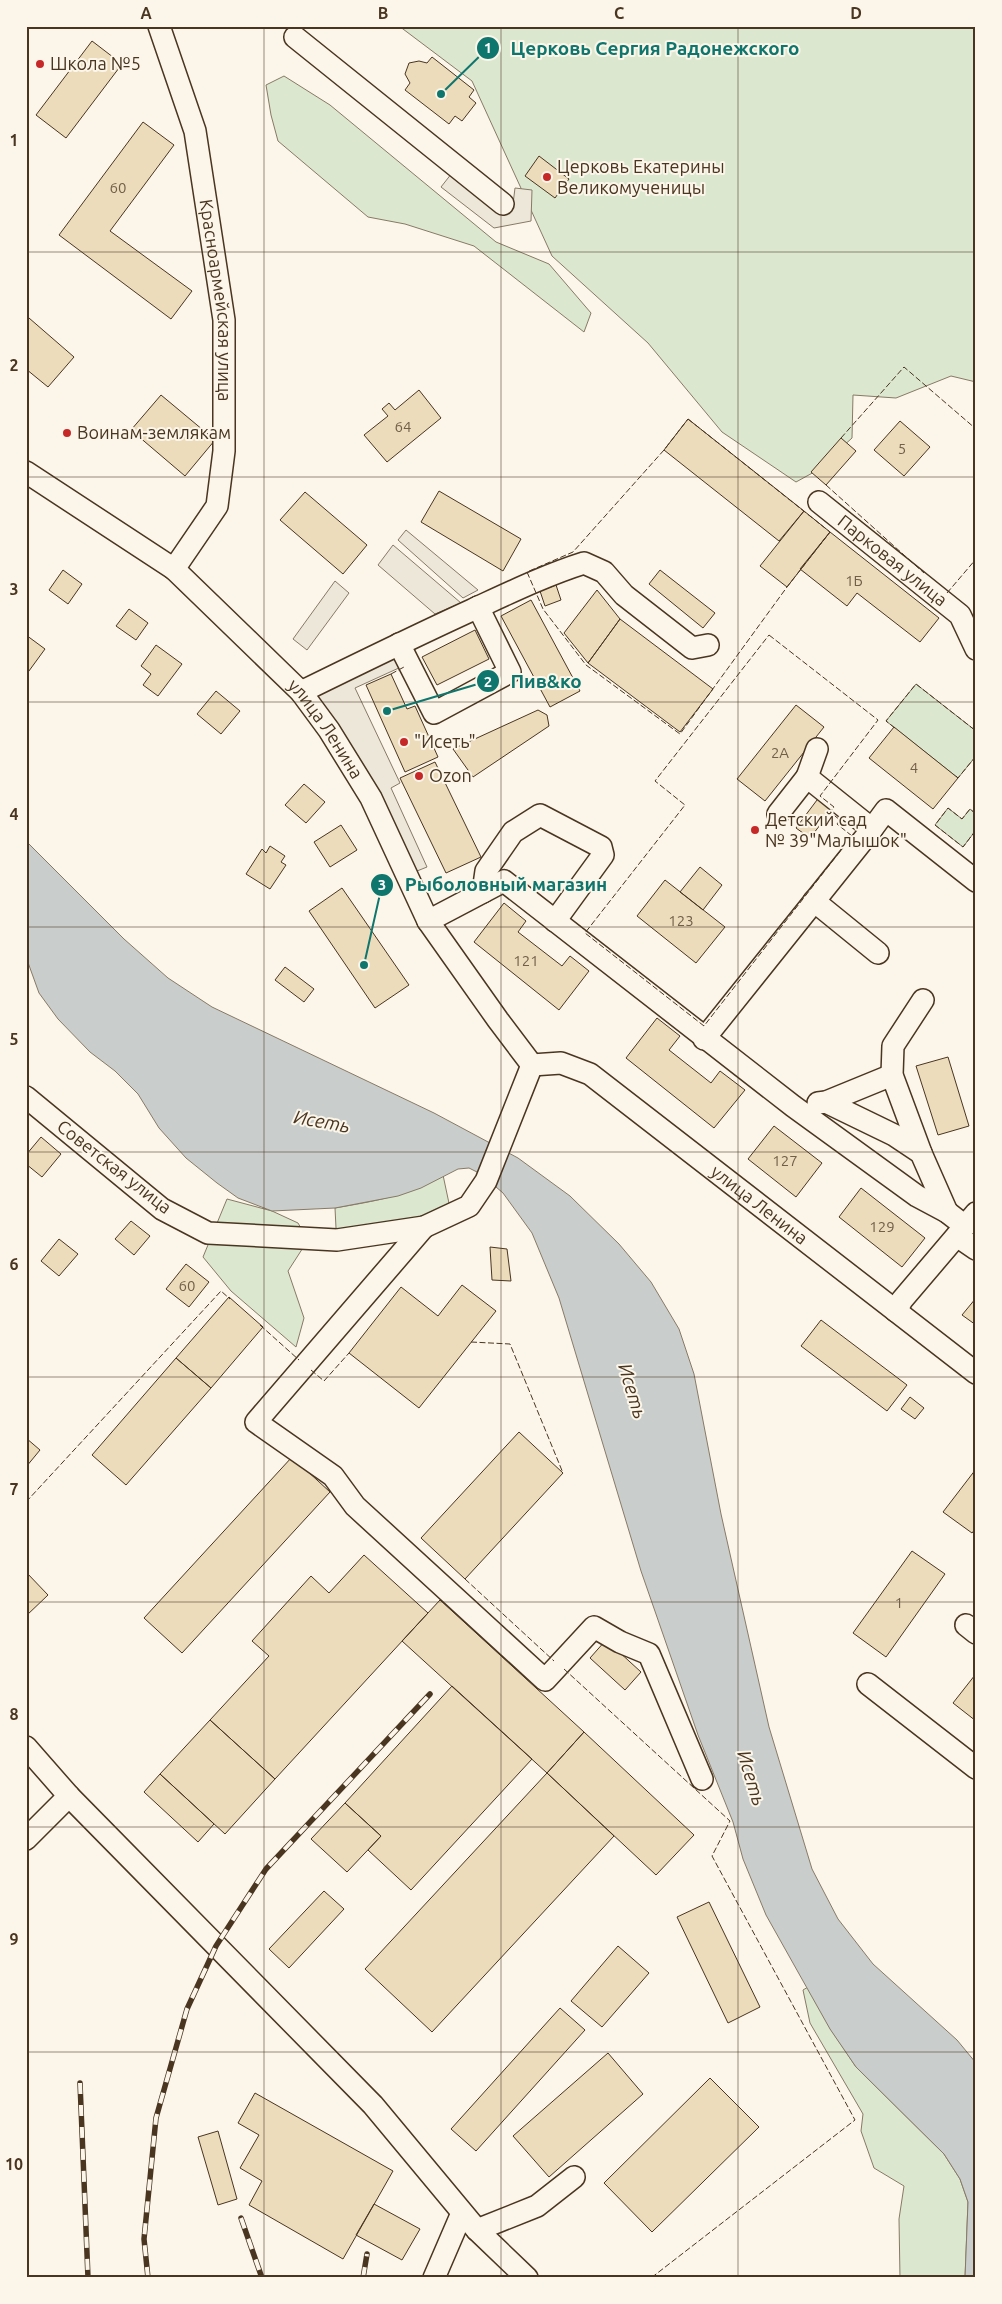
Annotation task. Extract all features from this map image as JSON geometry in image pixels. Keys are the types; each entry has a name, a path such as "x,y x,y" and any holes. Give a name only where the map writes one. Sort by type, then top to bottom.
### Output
{"street":[{"name":"Красноармейская улица","path":"159,26 195,131 224,320 224,452 217,506 174,569"},
{"path":"295,37 503,204"},
{"name":"улица Ленина","path":"26,472 174,569 263,653 301,692 329,730 371,798 428,921 532,1065 561,1063 590,1074 976,1373"},
{"name":"Парковая улица","path":"819,502 960,615 976,649"},
{"path":"301,692 478,607 556,572 584,563 604,572 624,595 692,648 708,645"},
{"path":"399,644 434,713 510,672 478,607"},
{"path":"778,814 807,777 817,749"},
{"path":"807,777 872,828"},
{"path":"704,1039 886,810 976,881"},
{"path":"483,892 486,871 513,832 540,816 601,847 603,855 555,921"},
{"path":"428,921 504,881 704,1039 793,1106 917,1196 947,1212 966,1225 976,1250"},
{"path":"814,902 878,953"},
{"path":"923,1000 892,1046 892,1075 921,1153 947,1212"},
{"name":"Советская улица","path":"26,1097 162,1208 208,1233 337,1240 424,1227 469,1206 486,1181 532,1065"},
{"path":"793,1106 826,1102 892,1075"},
{"path":"826,1102 894,1135 921,1153"},
{"path":"896,1311 902,1300 966,1225"},
{"path":"424,1227 256,1422 334,1476 355,1506 545,1680 594,1628 620,1642 649,1654 702,1778"},
{"path":"868,1684 976,1768"},
{"path":"26,1747 69,1796 372,2105 476,2230 527,2278"},
{"path":"26,1839 69,1796"},
{"path":"476,2230 537,2206 574,2177"},
{"path":"434,2278 462,2213"}],"green space":[{"path":"399,26 976,26 976,382 951,376 896,398 853,395 852,438 816,471 796,482 722,432 648,343 552,256 472,81"},
{"path":"284,76 330,105 496,242 549,264 591,313 584,332 474,246 405,224 368,217 278,141 266,85"},
{"path":"916,684 976,731 976,756 958,778 886,721"},
{"path":"948,808 962,819 970,809 976,814 976,830 963,847 935,825"},
{"path":"443,1175 450,1208 353,1241 336,1228 335,1208 404,1193"},
{"path":"227,1199 272,1211 298,1223 308,1240 288,1271 304,1318 296,1347 231,1291 203,1257"},
{"path":"808,1987 830,2028 856,2067 944,2154 960,2179 968,2202 965,2278 900,2278 899,2219 904,2186 874,2168 861,2131 863,2114 810,2023 803,1990"}],"shaded area":[{"path":"452,173 513,204 515,188 532,190 531,221 494,228 441,187"},
{"path":"406,530 478,590 463,598 398,540"},
{"path":"393,545 461,603 435,614 378,565"},
{"path":"335,581 349,593 307,650 293,639"},
{"path":"391,647 401,667 355,688 400,783 391,788 427,867 407,875 301,692"}],"water":[{"name":"Исеть","path":"26,841 124,939 168,978 212,1007 434,1113 518,1158 570,1196 619,1244 651,1282 679,1329 694,1374 721,1514 769,1727 812,1869 838,1919 873,1964 957,2040 976,2063 976,2278 965,2278 968,2202 960,2179 944,2154 856,2067 830,2029 766,1915 743,1859 733,1822 698,1735 641,1571 559,1298 532,1233 503,1193 481,1174 469,1168 458,1169 421,1188 398,1196 335,1208 272,1211 238,1198 217,1183 186,1158 159,1128 138,1094 115,1071 90,1052 58,1019 39,993 26,957"}],"building":[{"path":"92,41 122,64 66,138 36,115"},
{"path":"432,57 474,90 469,97 476,103 462,121 455,116 449,124 405,90 410,83 405,74 409,63 419,61 427,63"},
{"path":"143,122 174,145 110,231 192,291 171,319 59,235"},
{"name":"Церковь Екатерины Великомученицы","path":"539,156 569,179 555,198 525,176"},
{"path":"29,318 74,357 48,387 26,369 26,322"},
{"path":"419,390 441,418 387,462 364,435 388,416 382,409 389,403 395,410"},
{"path":"161,395 215,440 185,476 131,430"},
{"path":"688,419 804,511 779,541 664,450"},
{"path":"900,421 930,447 904,476 874,450"},
{"path":"841,438 856,451 826,485 811,472"},
{"path":"439,491 521,539 503,571 421,522"},
{"path":"305,492 367,545 343,574 280,520"},
{"path":"804,511 830,532 787,587 760,566"},
{"path":"830,532 939,618 920,642 857,593 847,606 800,569"},
{"path":"63,570 82,584 68,604 49,590"},
{"path":"660,570 715,613 703,628 649,584"},
{"path":"556,585 561,600 545,606 540,591"},
{"path":"597,590 620,619 588,663 564,633"},
{"path":"531,600 580,691 550,707 501,616"},
{"path":"129,609 148,623 136,640 116,626"},
{"path":"620,619 713,689 680,732 588,663"},
{"path":"475,630 489,659 437,685 422,657"},
{"path":"26,635 45,649 26,675"},
{"path":"156,645 182,664 158,696 143,685 151,674 141,666"},
{"path":"391,674 407,709 415,706 438,757 405,772 366,685"},
{"path":"216,691 240,711 221,734 197,714"},
{"path":"796,705 824,727 765,801 737,779"},
{"path":"538,710 547,715 549,726 473,777 453,749"},
{"path":"894,727 958,778 933,809 869,758"},
{"path":"435,762 481,857 446,873 400,778"},
{"path":"304,784 325,802 306,823 285,805"},
{"path":"820,796 834,807 810,838 796,828"},
{"path":"341,825 357,850 330,867 314,842"},
{"path":"270,846 285,856 281,862 286,865 270,889 246,874 262,849 266,853"},
{"path":"700,867 722,885 703,910 680,892"},
{"path":"665,880 725,927 696,963 637,916"},
{"path":"342,888 409,985 375,1008 309,911"},
{"path":"504,903 526,921 518,932 562,966 570,956 589,971 559,1010 474,942"},
{"path":"285,967 314,989 304,1002 275,980"},
{"path":"657,1018 680,1036 669,1050 711,1083 720,1071 745,1090 714,1128 626,1058"},
{"path":"948,1057 969,1126 938,1135 916,1066"},
{"path":"774,1126 822,1163 796,1197 748,1159"},
{"path":"41,1137 61,1154 42,1177 26,1164 26,1155"},
{"path":"861,1188 925,1238 902,1267 839,1217"},
{"path":"131,1221 150,1236 134,1255 115,1239"},
{"path":"59,1239 78,1254 59,1276 41,1261"},
{"path":"490,1247 507,1249 511,1281 492,1280"},
{"path":"186,1264 209,1282 189,1307 166,1289"},
{"path":"462,1285 496,1311 419,1408 349,1353 401,1287 438,1316"},
{"path":"229,1297 263,1327 211,1388 176,1358"},
{"path":"976,1298 976,1325 962,1315"},
{"path":"821,1320 907,1385 887,1411 801,1346"},
{"path":"176,1358 211,1388 126,1485 92,1455"},
{"path":"910,1397 924,1408 915,1419 901,1409"},
{"path":"519,1432 563,1473 465,1579 421,1538"},
{"path":"26,1438 40,1450 26,1467"},
{"path":"292,1457 330,1492 182,1653 144,1618"},
{"path":"976,1469 976,1528 972,1533 943,1512"},
{"path":"912,1551 945,1574 886,1657 853,1633"},
{"path":"364,1555 428,1613 275,1779 210,1720 269,1656 252,1641 311,1576 329,1593"},
{"path":"26,1572 48,1595 26,1616"},
{"path":"440,1600 584,1732 547,1773 402,1641"},
{"path":"606,1640 641,1672 625,1690 590,1658"},
{"path":"976,1675 976,1721 953,1703"},
{"path":"452,1686 532,1759 411,1890 368,1850 381,1836 345,1803"},
{"path":"210,1720 275,1779 225,1834 160,1774"},
{"path":"584,1732 694,1835 656,1875 547,1773"},
{"path":"547,1773 614,1836 432,2032 365,1969"},
{"path":"160,1774 214,1824 198,1842 144,1792"},
{"path":"345,1803 381,1836 347,1872 311,1839"},
{"path":"324,1891 344,1909 289,1968 269,1949"},
{"path":"709,1902 760,2007 728,2023 677,1917"},
{"path":"618,1946 649,1973 602,2027 571,2001"},
{"path":"560,2008 585,2030 476,2151 451,2129"},
{"path":"608,2053 643,2094 549,2177 513,2136"},
{"path":"710,2078 759,2127 652,2232 604,2183"},
{"path":"255,2093 393,2171 343,2259 249,2205 262,2181 240,2168 259,2135 238,2123"},
{"path":"218,2131 237,2199 218,2205 198,2137"},
{"path":"374,2204 420,2229 402,2260 356,2235"}],"railway":[{"path":"148,2278 144,2239 156,2118 187,2009 216,1946 266,1869 430,1694"},
{"path":"80,2083 88,2278"},
{"path":"241,2218 262,2278"},
{"path":"363,2278 367,2254"}],"fence":[{"path":"841,438 904,367 976,429"},
{"path":"688,419 830,532 787,587 680,734 586,665 543,609 527,572 573,552 664,450 688,419"},
{"path":"826,485 924,573"},
{"path":"947,593 976,559"},
{"path":"769,635 878,720 820,796 834,807 830,812 840,820 837,824 852,836 704,1026 585,933 685,805 655,781 769,635"},
{"path":"391,674 404,667"},
{"path":"895,728 886,721 916,684 976,731"},
{"path":"956,776 958,778 976,756"},
{"path":"976,814 970,809 962,819 948,808 935,825 963,847 976,830"},
{"path":"26,1502 221,1291 230,1299"},
{"path":"260,1325 299,1360"},
{"path":"471,1342 510,1344 563,1473"},
{"path":"311,1370 324,1381 349,1353"},
{"path":"465,1579 554,1661"},
{"path":"564,1669 730,1821 712,1856 855,2120 651,2278"}],"place":[{"name":"Школа №5","path":"40,64"},
{"name":"Церковь Сергия Радонежского","path":"441,94"},
{"name":"Церковь Екатерины Великомученицы","path":"547,177"},
{"name":"Воинам-землякам","path":"67,433"},
{"name":"Пив&ко","path":"387,711"},
{"name":"\"Исеть\"","path":"404,742"},
{"name":"Ozon","path":"419,776"},
{"name":"Детский сад № 39\"Малышок\"","path":"755,830"},
{"name":"Рыболовный магазин","path":"364,965"}]}
